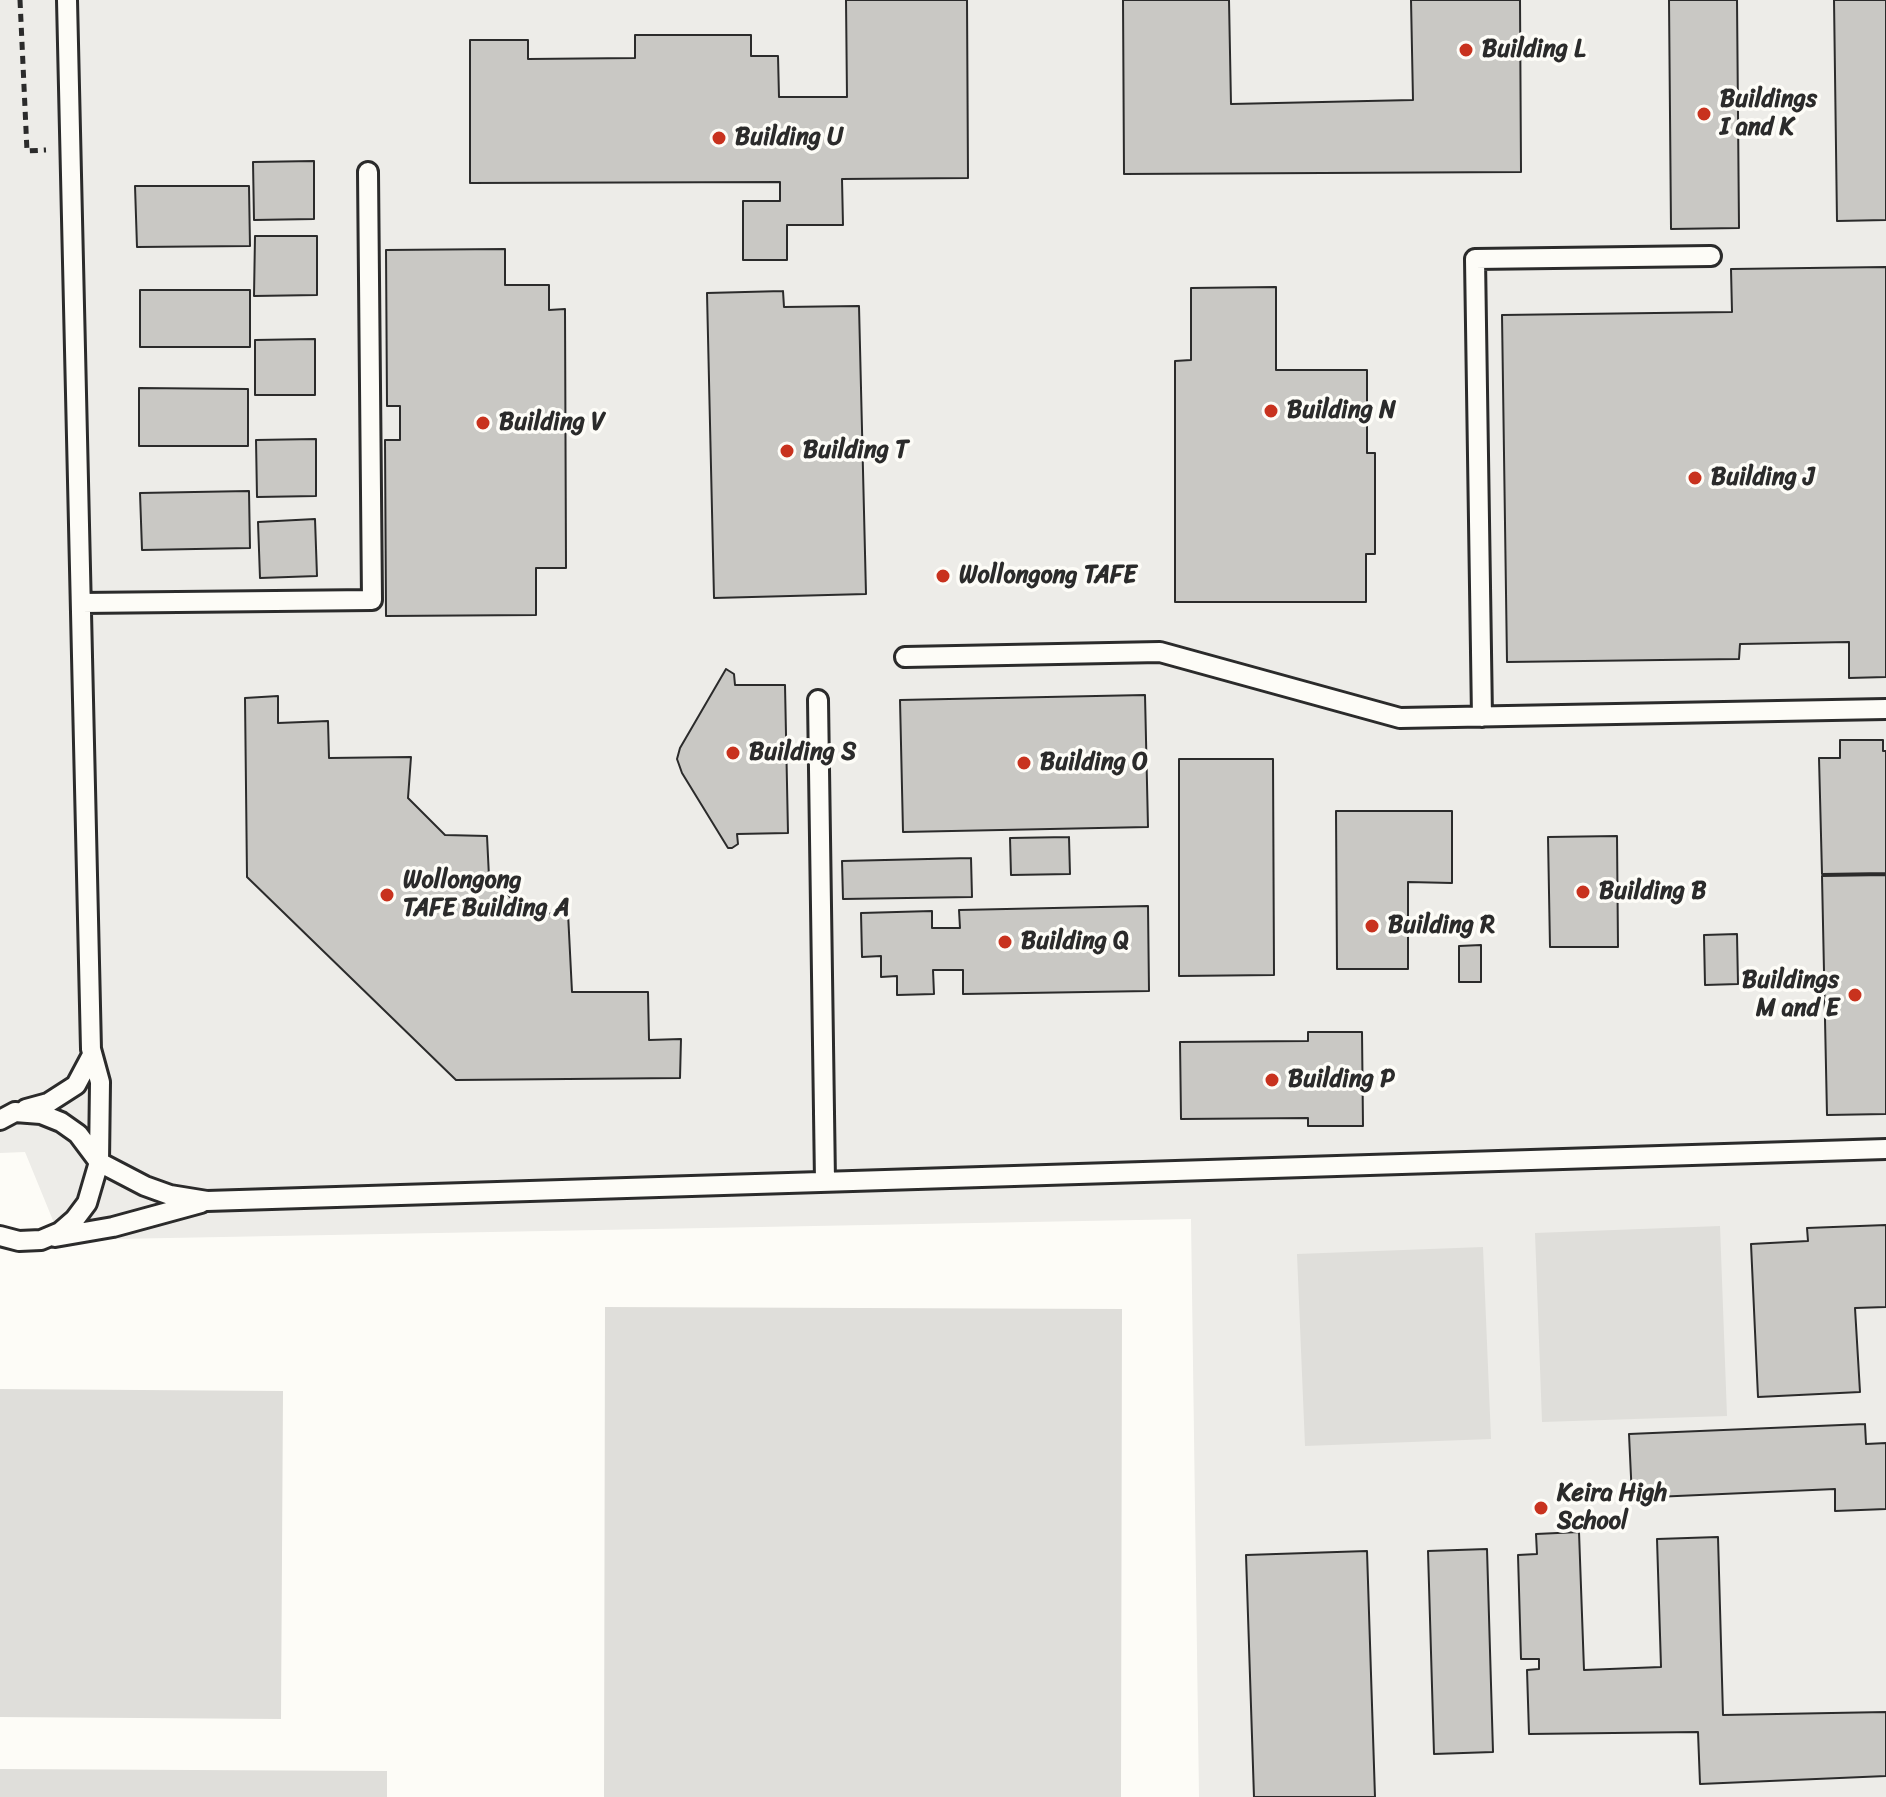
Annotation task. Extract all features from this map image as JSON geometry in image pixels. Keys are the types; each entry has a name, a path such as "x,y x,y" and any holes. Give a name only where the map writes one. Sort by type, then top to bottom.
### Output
{"lane":[{"path":"41,1240 60,1232 87,1203 99,1162 100,1082 92,1055 67,0"},
{"path":"81,603 372,600 368,172"},
{"path":"1482,717 1475,259 1711,256"},
{"path":"905,657 1160,652 1400,718 1886,709"},
{"path":"818,700 825,1181"},
{"path":"8,1116 48,1103 65,1093 76,1085 92,1055"},
{"path":"8,1116 41,1114 61,1122 78,1134 99,1162 145,1186 170,1195 207,1201 1886,1149"},
{"path":"0,1236 19,1241 41,1240 113,1227 207,1201"}],"path":[{"path":"20,0 27,151 71,148"}],"shaded area":[{"name":"Wollongong TAFE","path":"0,0 1886,0 1886,1797 1199,1797 1191,1219 61,1240 25,1152 0,1153"},
{"path":"1720,1226 1727,1416 1542,1422 1535,1233"},
{"path":"1483,1247 1491,1439 1305,1446 1297,1254"},
{"path":"605,1307 1122,1309 1121,1797 604,1797"},
{"path":"0,1389 283,1391 281,1719 0,1717"},
{"path":"0,1769 387,1771 387,1797 0,1797"}],"building":[{"name":"Building U","path":"846,0 967,0 968,178 842,179 843,225 787,225 787,260 743,260 743,201 780,201 780,182 470,183 470,40 528,40 528,59 635,58 635,35 751,35 751,56 778,56 779,97 847,97"},
{"name":"Building L","path":"1123,0 1229,0 1231,104 1413,100 1411,0 1520,0 1521,172 1124,174"},
{"name":"Buildings I and K","path":"1669,0 1737,0 1739,228 1671,229"},
{"path":"1834,0 1886,0 1886,220 1837,221"},
{"path":"314,161 314,219 254,220 253,162"},
{"path":"135,186 249,186 250,246 137,247"},
{"path":"255,236 317,236 317,295 254,296"},
{"name":"Building V","path":"505,249 505,285 549,285 549,310 565,309 566,568 536,568 536,615 386,616 385,440 400,440 400,406 387,406 386,250"},
{"name":"Building J","path":"1886,267 1886,677 1849,678 1849,642 1740,644 1739,659 1507,662 1502,315 1732,312 1731,269"},
{"name":"Building N","path":"1276,287 1276,370 1367,370 1367,453 1375,453 1375,554 1366,554 1366,602 1175,602 1175,361 1191,360 1191,288"},
{"path":"140,290 250,290 250,347 140,347"},
{"name":"Building T","path":"783,291 784,307 859,306 866,594 714,598 707,293"},
{"path":"315,339 315,395 255,395 255,340"},
{"path":"139,388 248,389 248,446 139,446"},
{"path":"316,439 316,496 257,497 256,440"},
{"path":"249,491 250,548 142,550 140,493"},
{"path":"315,519 317,576 260,578 258,522"},
{"name":"Building S","path":"726,669 734,674 735,685 785,685 788,833 737,834 738,844 732,848 728,848 682,773 677,759 680,748"},
{"name":"Building O","path":"1145,695 1148,827 903,832 900,700"},
{"name":"Wollongong TAFE Building A","path":"278,696 278,723 328,721 329,758 411,757 408,798 445,835 487,836 489,877 528,914 568,913 572,992 648,992 649,1040 681,1039 680,1078 456,1080 247,877 245,698"},
{"path":"1840,740 1883,740 1883,751 1886,751 1886,873 1822,874 1819,758 1840,758"},
{"name":"Building Q","path":"1179,759 1273,759 1274,975 1179,976"},
{"name":"Building R","path":"1336,811 1452,811 1452,883 1408,882 1408,969 1337,969"},
{"name":"Building B","path":"1617,836 1618,947 1550,947 1548,837"},
{"path":"1069,837 1070,874 1011,875 1010,838"},
{"path":"971,858 972,897 843,899 842,861"},
{"name":"Buildings M and E","path":"1886,875 1886,1114 1827,1115 1822,876"},
{"name":"Building Q","path":"1148,906 1149,991 963,994 963,970 933,970 934,994 897,995 897,976 881,977 881,956 862,957 861,913 932,911 932,928 960,928 959,910"},
{"path":"1737,934 1738,984 1705,985 1704,935"},
{"name":"Building R","path":"1481,945 1481,982 1459,982 1459,946"},
{"name":"Building P","path":"1308,1032 1362,1032 1363,1126 1308,1126 1308,1118 1181,1119 1180,1042 1308,1041"},
{"path":"1886,1225 1886,1307 1855,1308 1860,1392 1758,1397 1751,1244 1808,1241 1807,1228"},
{"path":"1865,1424 1866,1444 1886,1443 1886,1509 1835,1511 1835,1489 1632,1498 1629,1434"},
{"name":"Keira High School","path":"1579,1532 1584,1670 1661,1667 1657,1539 1718,1537 1723,1715 1886,1712 1886,1776 1700,1784 1698,1732 1529,1734 1527,1670 1539,1669 1539,1659 1521,1659 1518,1555 1537,1554 1536,1534"},
{"path":"1487,1549 1493,1752 1434,1754 1428,1551"},
{"path":"1367,1551 1375,1797 1254,1797 1246,1555"}],"place":[{"name":"Building L","path":"1466,50"},
{"name":"Buildings I and K","path":"1704,114"},
{"name":"Building U","path":"719,138"},
{"name":"Building N","path":"1271,411"},
{"name":"Building V","path":"483,423"},
{"name":"Building T","path":"787,451"},
{"name":"Building J","path":"1695,478"},
{"name":"Wollongong TAFE","path":"943,576"},
{"name":"Building S","path":"733,753"},
{"name":"Building O","path":"1024,763"},
{"name":"Building B","path":"1583,892"},
{"name":"Wollongong TAFE Building A","path":"387,895"},
{"name":"Building R","path":"1372,926"},
{"name":"Building Q","path":"1005,942"},
{"name":"Buildings M and E","path":"1855,995"},
{"name":"Building P","path":"1272,1080"},
{"name":"Keira High School","path":"1541,1508"}]}
